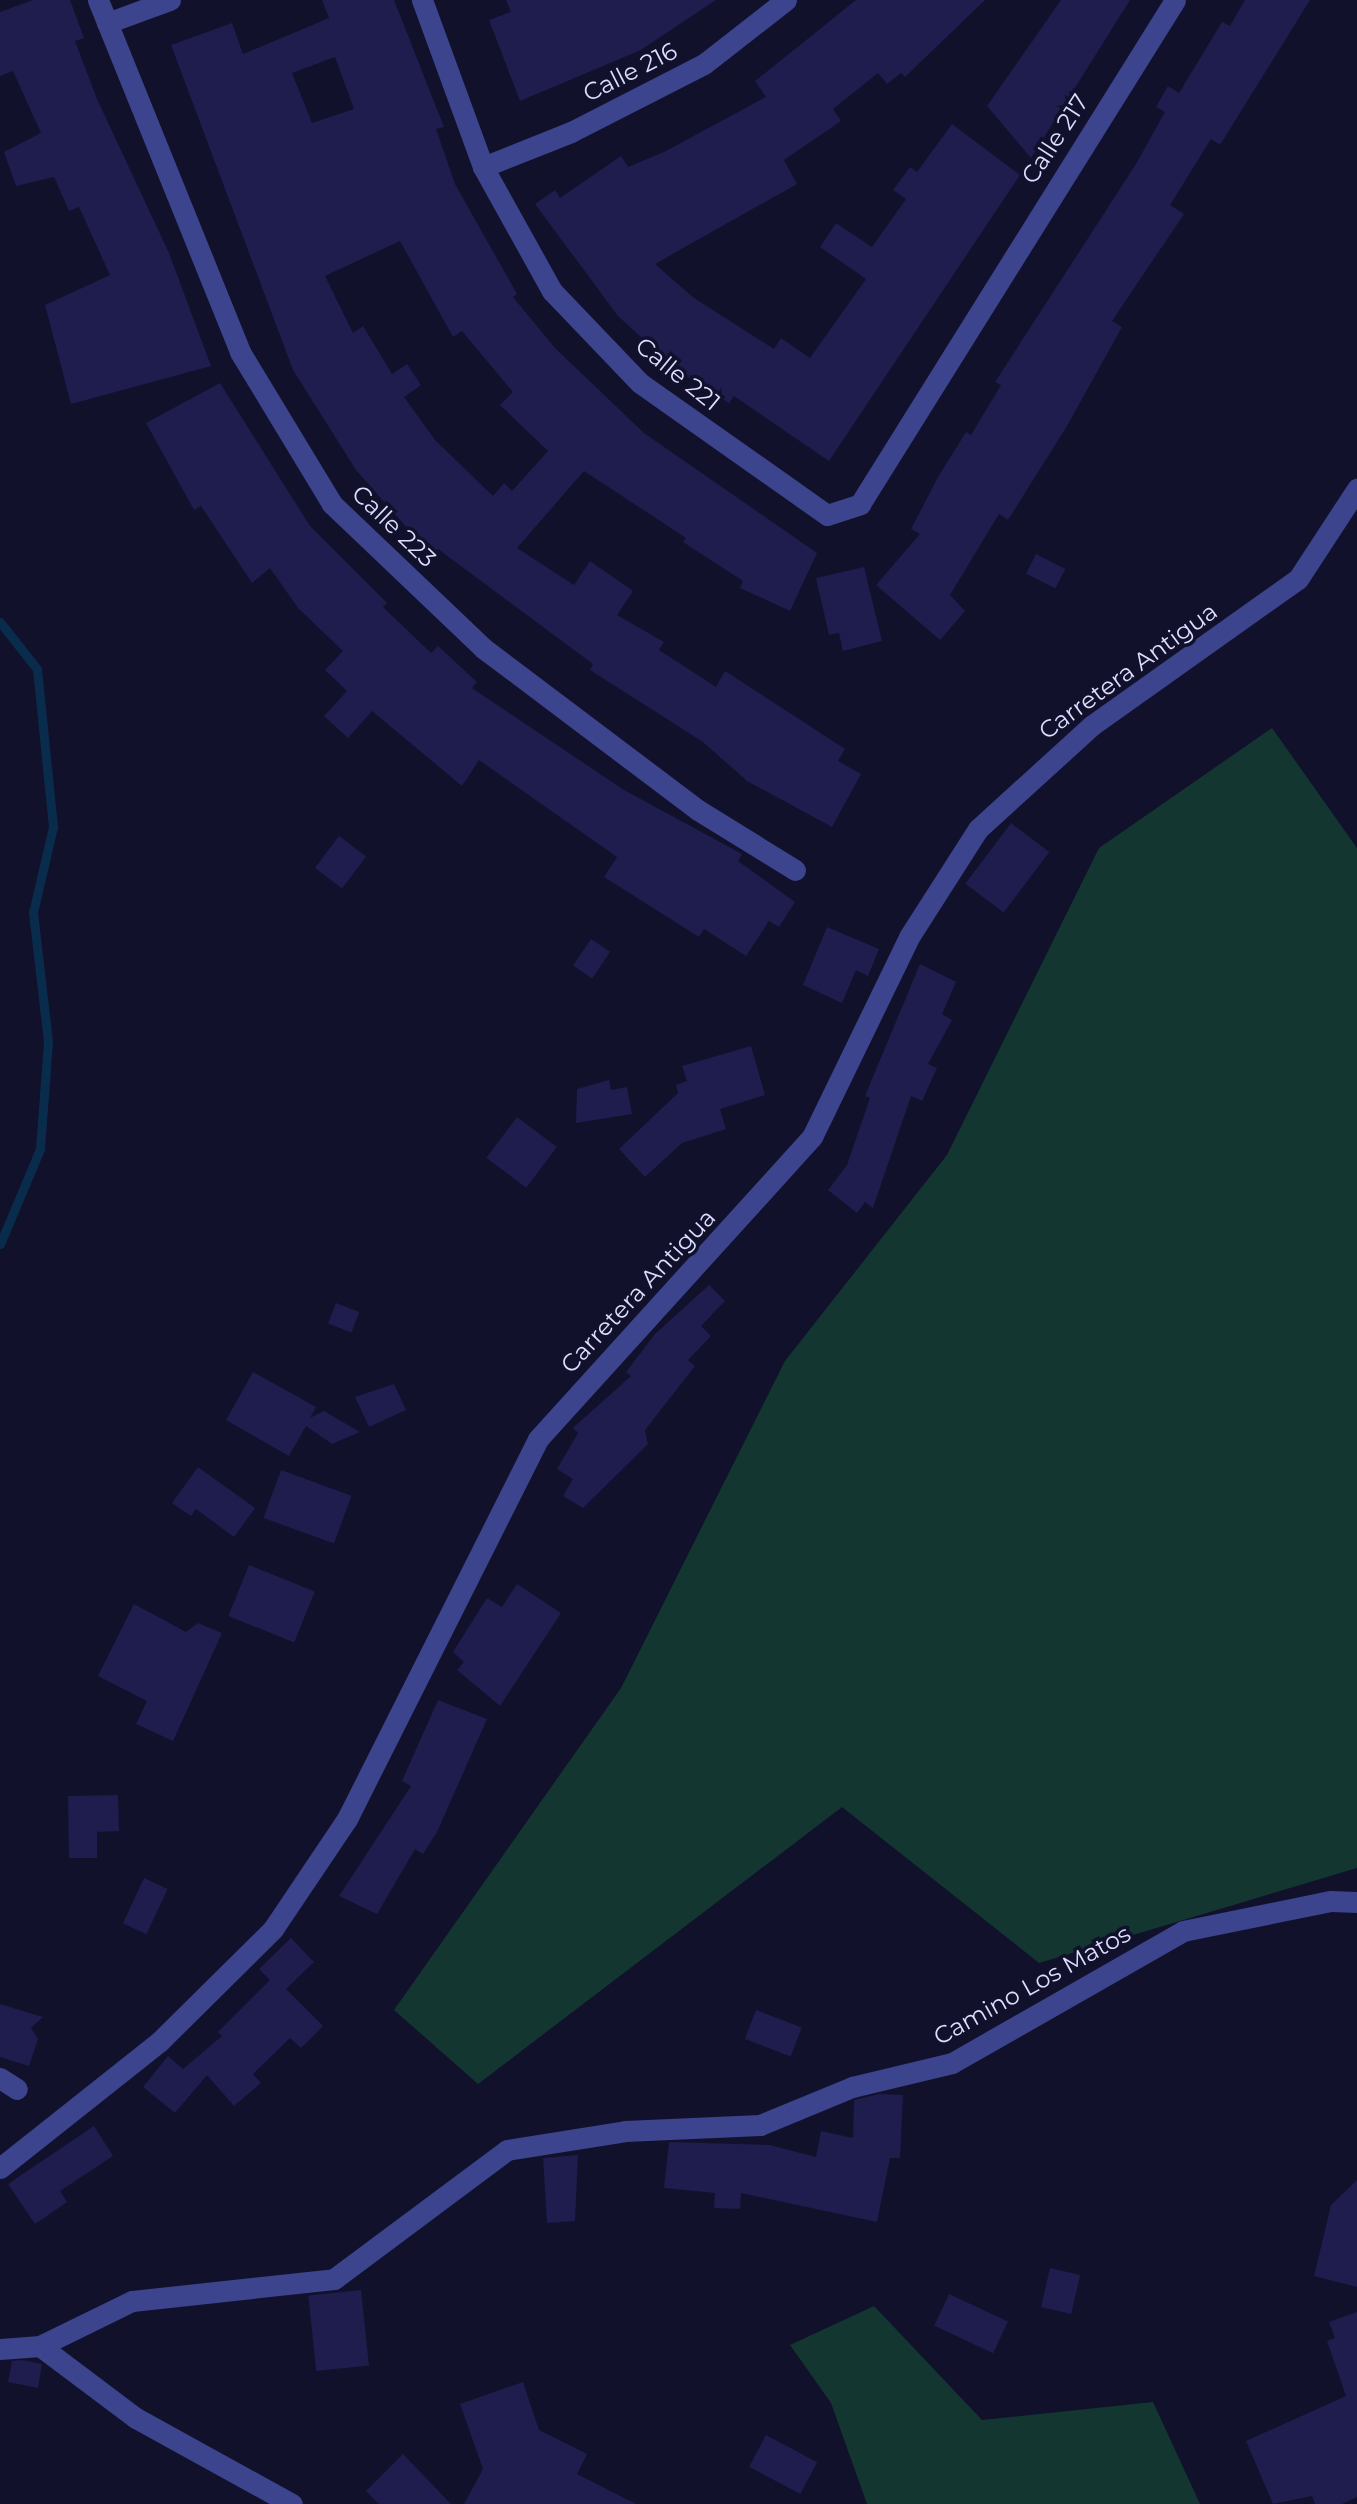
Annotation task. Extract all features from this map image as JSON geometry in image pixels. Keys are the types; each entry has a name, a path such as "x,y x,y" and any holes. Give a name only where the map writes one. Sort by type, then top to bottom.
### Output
{"street":[{"name":"Calle 223","path":"98,0 240,352 332,505 483,648 698,810 795,870"},
{"path":"107,23 170,0"},
{"name":"Calle 221","path":"422,0 483,167 552,291 640,383 827,515 860,505 979,306"},
{"name":"Calle 216","path":"483,167 571,132 704,64 786,0"},
{"name":"Calle 217","path":"979,306 1175,0"},
{"name":"Carretera Antigua","path":"0,2168 160,2041 273,1929 347,1819 538,1439 812,1137 915,926 978,829 1091,726 1298,579 1357,489"},
{"name":"Camino Los Matos","path":"0,2349 40,2346 132,2301 334,2279 507,2150 625,2131 760,2125 852,2087 952,2063 1183,1931 1353,1902"},
{"path":"40,2346 136,2418 292,2504"}],"green space":[{"path":"1272,728 1357,848 1357,1868 1039,1963 842,1807 478,2084 394,2010 621,1688 785,1361 947,1155 1099,848"},
{"path":"874,2306 982,2420 1153,2402 1200,2504 867,2504 831,2403 790,2345"}],"building":[{"path":"33,0 70,0 84,38 75,41 97,99 169,253 211,366 71,404 45,305 110,275 79,207 69,211 54,177 16,186 4,152 41,133 13,71 0,76 0,12"},
{"path":"322,0 394,0 444,127 436,129 455,184 517,294 513,297 555,348 644,433 817,553 790,611 740,588 743,581 683,542 686,538 584,471 517,548 574,585 590,561 633,591 617,615 664,642 659,650 716,687 725,671 845,749 838,761 861,774 832,827 747,781 703,742 590,670 593,664 438,549 431,555 356,470 293,370 171,45 232,23 243,54 329,18","holes":["335,57 354,109 312,123 292,73","400,241 453,337 462,331 513,392 500,405 548,451 512,491 504,483 493,496 435,440 404,397 421,385 407,364 392,374 363,326 353,333 325,276"]},
{"path":"506,0 716,0 641,50 520,101 489,20 511,12"},
{"path":"856,0 985,0 905,77 901,73 887,84 878,73 833,109 841,121 784,160 797,184 655,264 694,298 774,349 781,338 810,358 866,279 820,247 836,223 872,247 906,199 893,190 910,167 917,172 952,124 1020,175 829,461 734,396 729,403 678,371 618,316 535,204 555,190 560,198 621,156 628,167 664,152 766,97 755,81"},
{"path":"1061,0 1130,0 1031,158 987,106"},
{"path":"1245,0 1310,0 1220,145 1211,139 1170,205 1184,214 1112,321 1122,327 1067,426 1008,520 999,514 950,595 965,611 940,640 876,585 920,534 911,529 938,477 966,432 971,435 1001,385 995,382 1136,164 1165,112 1156,107 1168,86 1179,93 1222,22 1230,26"},
{"path":"220,383 310,526 387,603 383,607 431,653 438,646 477,682 472,688 624,790 742,854 738,861 795,902 779,927 769,921 746,956 704,929 699,937 604,877 617,857 479,760 462,786 372,711 348,738 324,716 347,691 325,670 343,651 298,608 270,568 252,583 201,506 194,510 146,423"},
{"path":"1036,554 1065,569 1055,589 1026,574"},
{"path":"864,567 882,641 843,651 839,633 829,635 816,578"},
{"path":"1011,823 1049,852 1004,913 965,884"},
{"path":"339,836 366,856 342,888 315,868"},
{"path":"827,927 879,949 868,976 856,970 842,1003 803,985"},
{"path":"591,939 610,952 592,978 573,966"},
{"path":"920,964 956,982 942,1014 952,1020 928,1064 937,1068 922,1101 911,1096 873,1208 865,1202 857,1213 828,1190 847,1165 870,1098 865,1096"},
{"path":"751,1046 765,1095 720,1109 726,1129 682,1143 645,1177 619,1149 678,1093 676,1085 687,1081 682,1066"},
{"path":"609,1080 611,1090 627,1087 632,1114 576,1123 577,1089"},
{"path":"517,1117 557,1147 526,1188 486,1158"},
{"path":"709,1285 725,1301 701,1326 711,1336 688,1360 695,1366 645,1430 648,1444 583,1508 563,1496 573,1479 557,1469 578,1433 573,1428 631,1376 626,1372 655,1334"},
{"path":"336,1303 359,1312 351,1332 328,1324"},
{"path":"253,1372 316,1407 310,1418 324,1411 360,1432 332,1444 306,1426 289,1456 226,1420"},
{"path":"394,1384 406,1410 369,1427 355,1397"},
{"path":"198,1467 255,1508 234,1537 196,1509 191,1516 172,1503"},
{"path":"281,1470 351,1496 334,1544 264,1518"},
{"path":"249,1565 315,1592 294,1643 228,1616"},
{"path":"517,1584 561,1613 500,1706 457,1670 464,1662 453,1652 487,1598 502,1607"},
{"path":"134,1604 186,1632 198,1623 222,1633 173,1741 136,1724 147,1701 98,1676"},
{"path":"438,1700 487,1719 437,1832 423,1854 415,1849 377,1914 339,1896 411,1786 402,1781"},
{"path":"118,1795 119,1831 97,1832 97,1858 69,1858 68,1796"},
{"path":"144,1878 168,1889 146,1934 123,1923"},
{"path":"291,1938 314,1962 286,1989 323,2026 301,2048 290,2038 253,2074 261,2083 234,2106 207,2075 175,2113 143,2087 168,2056 183,2069 222,2036 218,2032 270,1980 259,1969"},
{"path":"0,2004 43,2017 31,2028 38,2039 29,2066 0,2057"},
{"path":"756,2010 802,2028 791,2057 745,2039"},
{"path":"879,2094 903,2095 900,2158 890,2158 877,2222 741,2193 740,2209 714,2208 715,2193 664,2188 669,2142 770,2145 816,2157 821,2131 853,2138 854,2100"},
{"path":"94,2126 113,2156 60,2191 67,2202 35,2224 8,2184"},
{"path":"578,2155 575,2221 547,2223 543,2158"},
{"path":"1357,2180 1357,2287 1314,2276 1331,2205"},
{"path":"1050,2268 1080,2275 1071,2314 1041,2307"},
{"path":"361,2290 369,2366 316,2371 308,2296"},
{"path":"949,2294 1008,2321 993,2353 934,2326"},
{"path":"1357,2312 1357,2497 1342,2504 1315,2504 1312,2496 1273,2504 1246,2441 1346,2396 1327,2341 1335,2338 1329,2322"},
{"path":"12,2361 42,2364 38,2388 8,2382"},
{"path":"523,2382 539,2430 587,2454 577,2474 636,2504 464,2504 483,2469 460,2404"},
{"path":"766,2435 817,2462 800,2494 749,2467"},
{"path":"403,2454 451,2504 379,2504 366,2491"}],"waterway":[{"path":"0,622 37,669 53,827 33,912 48,1042 40,1149 0,1244"}]}
